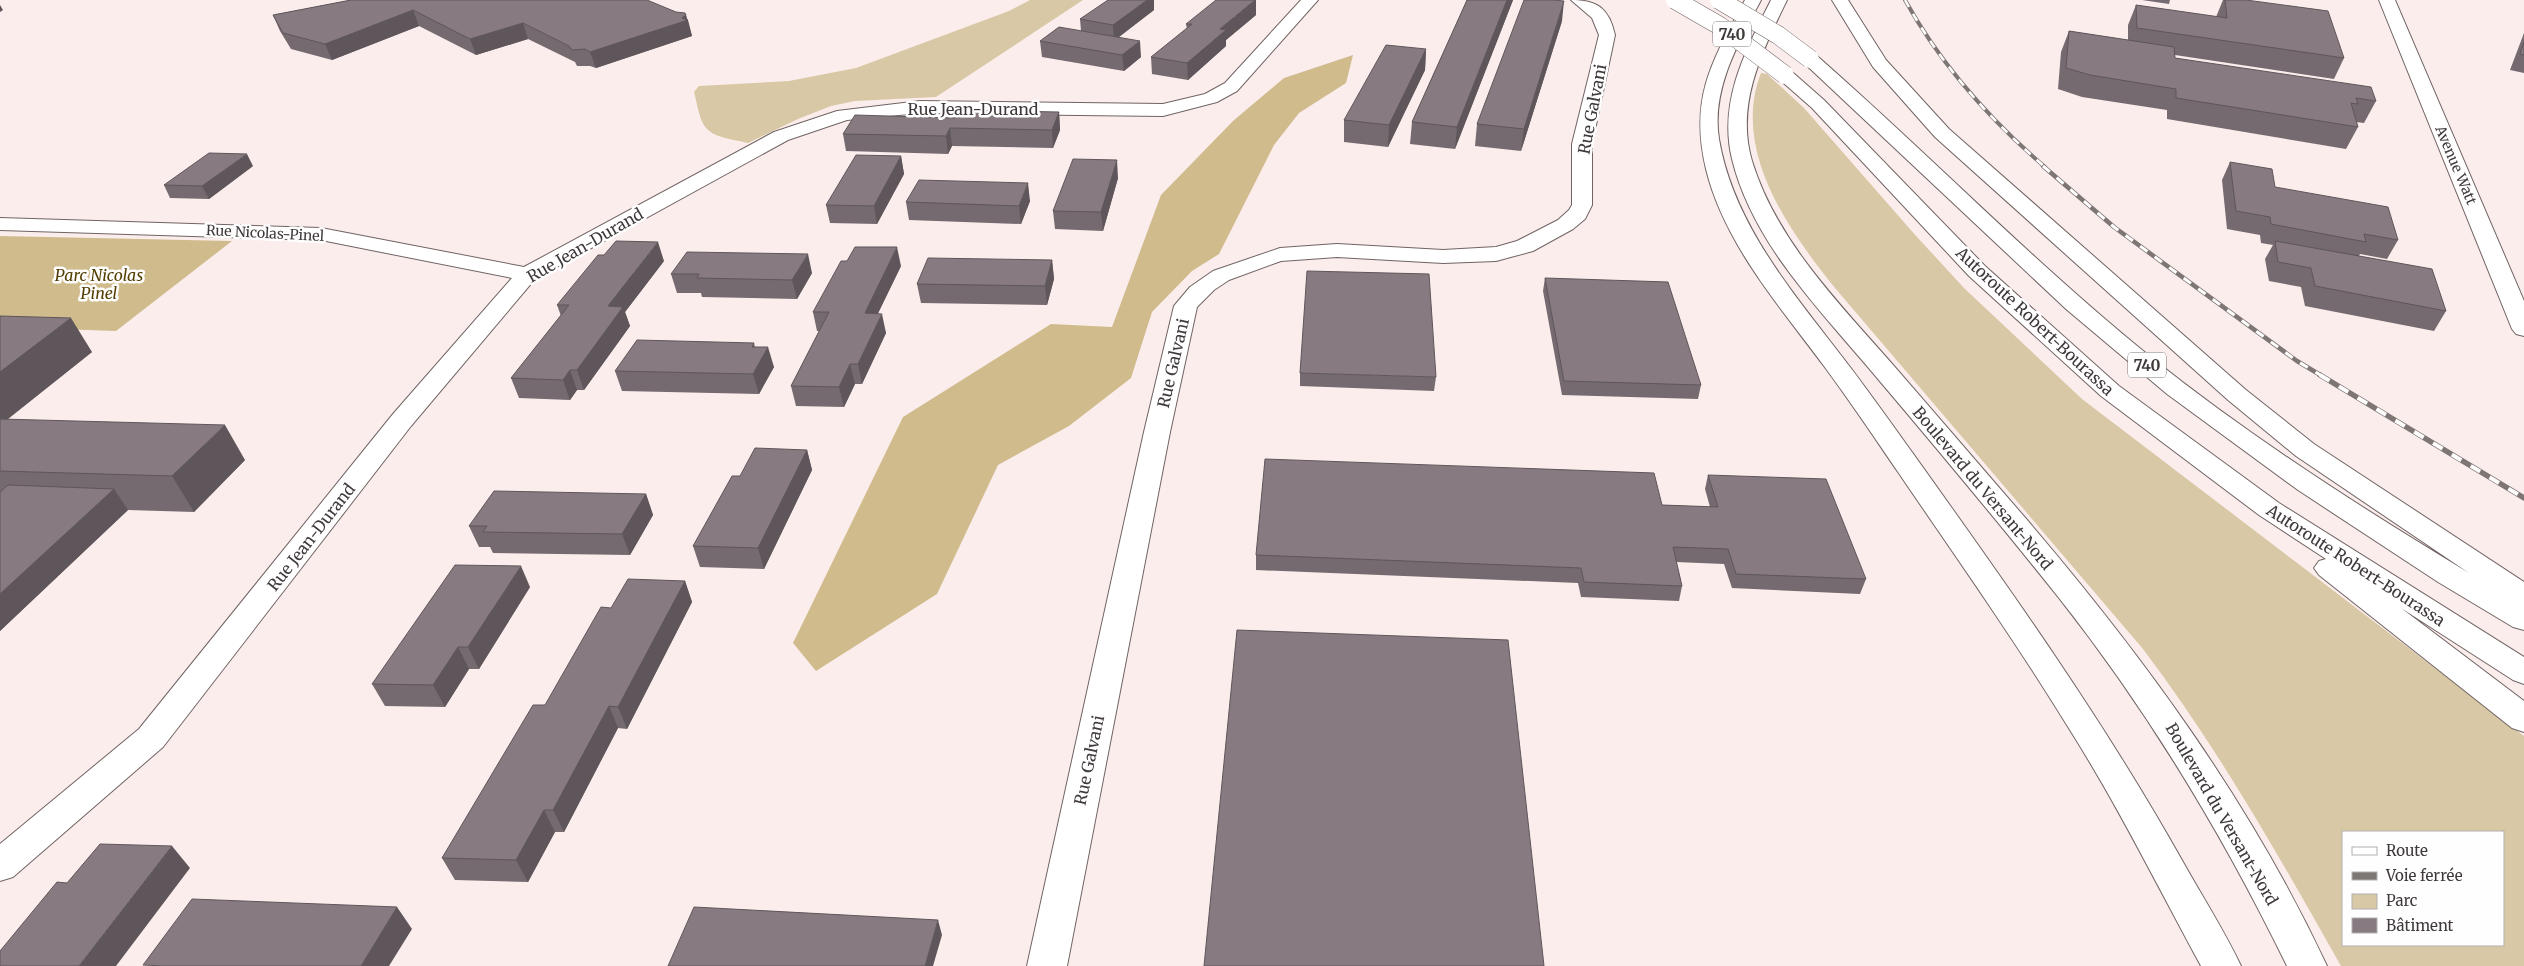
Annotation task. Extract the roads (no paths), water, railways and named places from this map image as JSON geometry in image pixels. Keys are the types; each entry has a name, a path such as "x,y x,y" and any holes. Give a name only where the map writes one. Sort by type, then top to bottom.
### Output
{"main road":[{"name":"Rue Jean-Durand","path":"0,866 151,738 402,420 527,274 781,136 844,116 920,107 1163,110 1211,98 1231,87 1310,0"},
{"name":"Rue Galvani","path":"1047,966 1157,432 1186,306 1200,289 1218,276 1281,254 1312,252 1492,255 1525,246 1568,223 1579,213 1582,205 1582,144 1607,35 1604,20 1594,9 1579,0"},
{"name":"Autoroute Robert-Bourassa","path":"1675,0 1720,26 1786,75 1818,104 1977,271 2110,392 2269,509 2524,672"},
{"name":"740","path":"1719,0 1778,35 1810,59 1866,108 1917,159 2045,279 2144,363 2289,473 2524,619"},
{"path":"1754,0 1719,65 1709,107 1709,137 1727,200 1758,257 1857,393 2061,688 2139,815 2221,966"},
{"name":"Boulevard du Versant-Nord","path":"1779,0 1746,71 1739,94 1737,118 1742,160 1755,192 1779,240 1822,297 2087,612 2150,695 2209,786 2261,876 2307,966"},
{"path":"1829,0 1865,43"},
{"path":"1840,0 1879,63 1942,133 2237,395 2305,450 2524,596"},
{"name":"Avenue Watt","path":"2388,0 2524,329"},
{"name":"Rue Nicolas-Pinel","path":"0,224 321,234 527,274"},
{"path":"2110,392 2225,486 2524,719"},
{"path":"2176,884 2203,966"}],"railway":[{"path":"1905,0 1950,69 2005,130 2045,167"},
{"path":"2043,166 2114,227 2297,361 2322,376"},
{"path":"2320,375 2524,498"}],"park label":[{"name":"Parc Nicolas Pinel","path":"99,284"}]}
